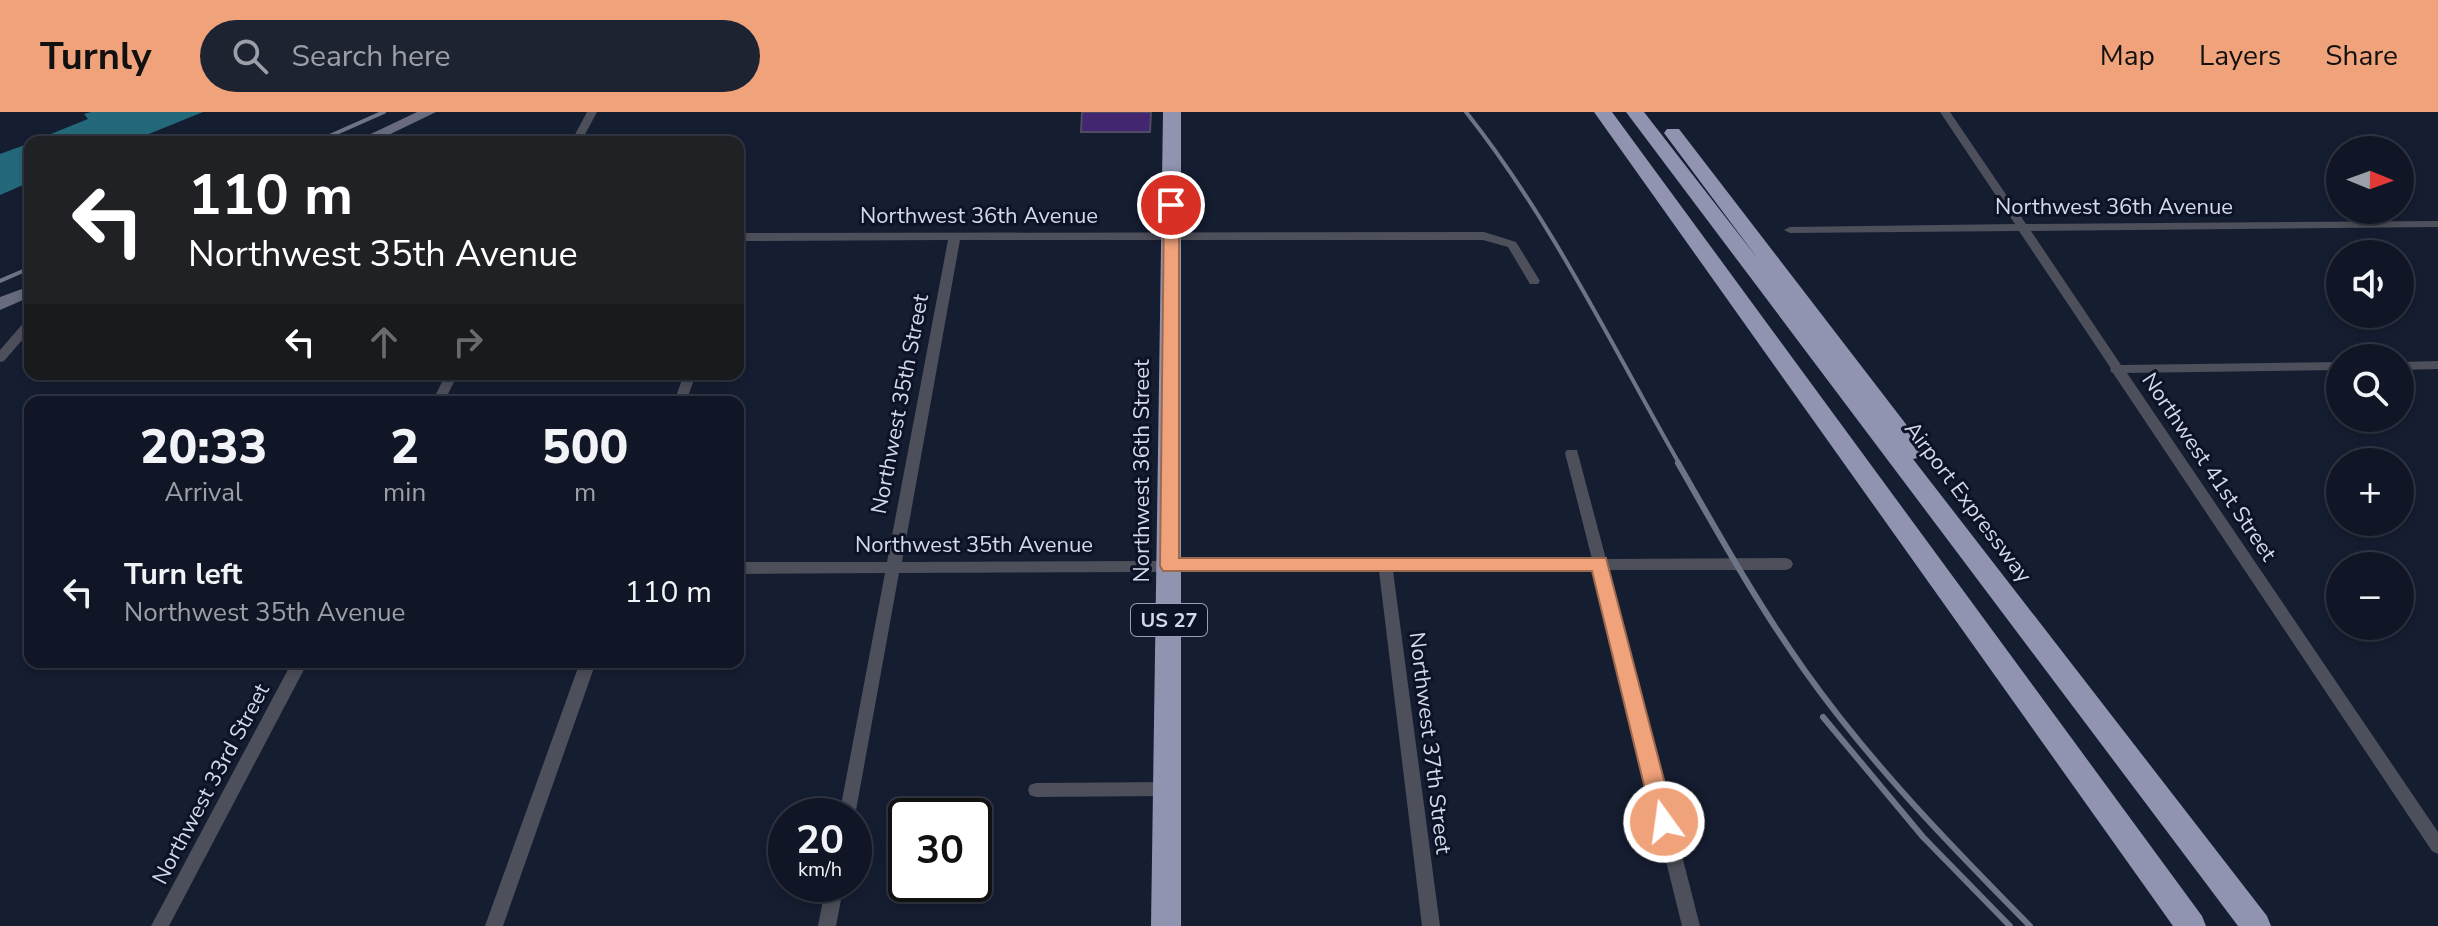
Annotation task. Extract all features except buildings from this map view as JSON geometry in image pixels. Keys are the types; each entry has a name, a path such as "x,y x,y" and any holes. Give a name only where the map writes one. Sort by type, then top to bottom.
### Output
{"highway":[{"name":"Northwest 36th Street","path":"1166,926 1172,112"},
{"path":"1603,112 2191,926"},
{"name":"Airport Expressway","path":"1635,112 2256,926"},
{"path":"1655,112 1880,403 2060,669"}],"main road":[{"path":"375,136 429,112"},
{"path":"0,304 24,294"}],"street":[{"path":"579,136 592,112"},
{"name":"Northwest 41st Street","path":"1945,112 2438,846"},
{"name":"Northwest 36th Avenue","path":"1790,230 2438,224"},
{"name":"Northwest 36th Avenue","path":"744,239 1171,235 1500,239 1517,250 1534,281"},
{"name":"Northwest 35th Street","path":"850,798 955,236"},
{"path":"0,358 24,330"},
{"path":"2414,366 2438,365"},
{"path":"2115,369 2326,366"},
{"path":"1572,453 1691,926"},
{"name":"Northwest 35th Avenue","path":"744,568 1786,564"},
{"name":"Northwest 37th Street","path":"1385,565 1431,926"},
{"name":"Northwest 33rd Street","path":"160,926 297,668"},
{"path":"494,926 586,668"},
{"path":"1036,790 1168,789"},
{"path":"827,926 832,902"}],"water":[{"path":"203,112 144,136 46,136 88,119 84,114"},
{"path":"24,145 24,185 0,195 0,154"}],"railway":[{"path":"330,136 384,112"},
{"path":"1466,112 1497,153 1553,239 1680,465"},
{"path":"0,281 24,271"},
{"path":"1678,463 1771,620 1830,705 1912,803 2030,926"},
{"path":"1823,717 1923,837 2010,926"}],"route":[{"path":"1171,205 1170,566 1600,564 1664,822"}]}
